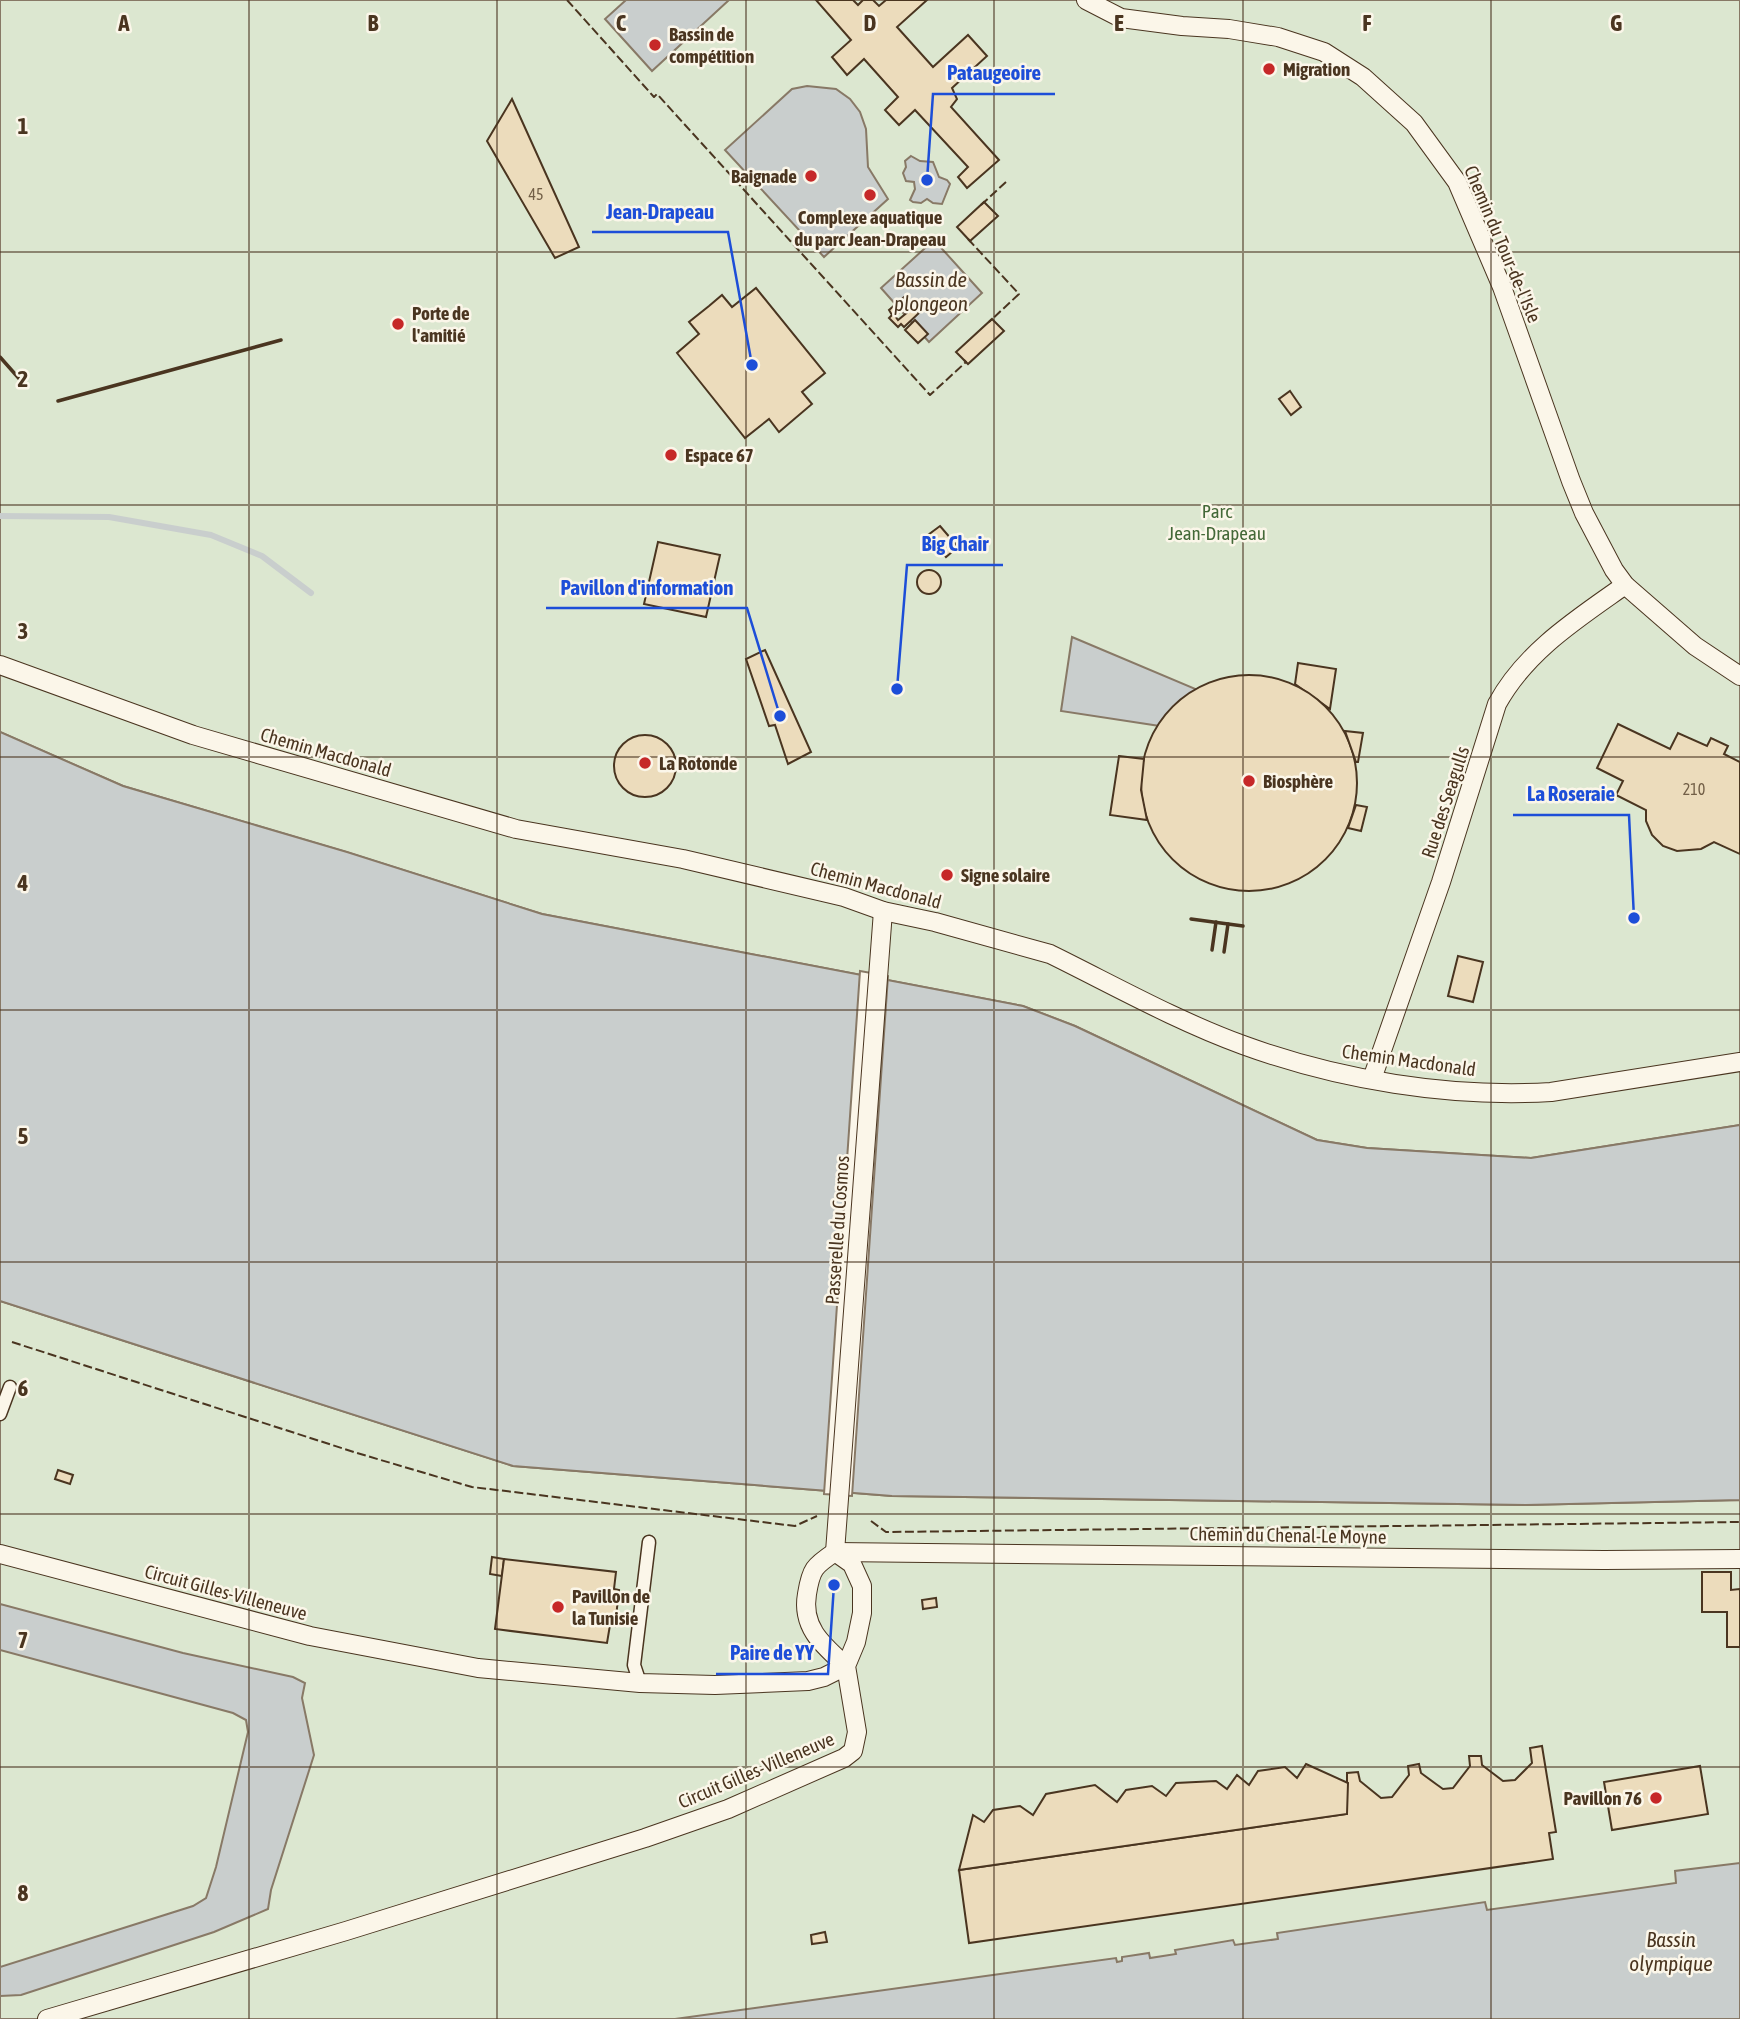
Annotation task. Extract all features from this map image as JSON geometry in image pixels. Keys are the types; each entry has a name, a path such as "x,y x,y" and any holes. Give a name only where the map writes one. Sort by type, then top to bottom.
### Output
{"street":[{"name":"Chemin du Tour-de-l'Isle","path":"1086,0 1121,18 1266,35 1324,52 1363,77 1414,123 1457,182 1502,287 1571,481 1597,537 1625,585 1695,646 1740,676"},
{"name":"Rue des Seagulls","path":"1371,1079 1450,856 1497,704 1510,681 1541,648 1625,585"},
{"name":"Chemin Macdonald","path":"0,664 193,735 516,830 683,859 844,897 883,911 935,922 1050,954 1241,1044 1371,1079 1455,1091 1551,1092 1740,1062"},
{"name":"Passerelle du Cosmos","path":"835,1552 883,911"},
{"path":"0,1414 10,1387"},
{"path":"640,1683 634,1665 649,1542"},
{"path":"835,1552 852,1564 863,1586 862,1613 856,1642 846,1666 820,1643 807,1621 805,1604 809,1579 817,1564 835,1552"},
{"name":"Chemin du Chenal-Le Moyne","path":"835,1552 1740,1559"},
{"name":"Circuit Gilles-Villeneuve","path":"0,1554 310,1636 478,1668 640,1683 715,1685 774,1684 824,1677 846,1666 858,1732 853,1751 832,1763 727,1809 645,1838 346,1931 47,2019"}],"green space":[{"name":"Parc Jean-Drapeau","path":"0,0 1740,0 1740,1125 1531,1158 1367,1148 1317,1140 1075,1026 1023,1006 542,914 123,786 0,732"},
{"path":"0,1301 513,1466 892,1496 1526,1505 1740,1500 1740,2019 0,2019"}],"water":[{"name":"Bassin de compétition","path":"626,0 729,0 652,71 605,19"},
{"name":"Baignade","path":"807,86 836,89 850,99 860,112 866,129 868,167 888,199 824,257 725,150 792,89"},
{"path":"911,156 920,161 933,162 939,177 950,184 942,204 927,199 921,203 910,200 915,189 914,182 906,181 903,173 905,161"},
{"name":"Bassin de plongeon","path":"934,240 982,293 929,342 881,288"},
{"path":"1072,637 1224,701 1219,735 1061,711"},
{"path":"0,732 123,786 347,852 542,914 1023,1006 1075,1026 1317,1140 1367,1148 1531,1158 1740,1125 1740,1500 1526,1505 892,1496 513,1466 0,1301"},
{"path":"0,1604 183,1653 293,1677 305,1683 302,1698 314,1755 271,1890 268,1909 214,1932 21,1995 0,1996 0,1967 193,1906 206,1898 248,1732 246,1720 233,1713 0,1650"},
{"name":"Bassin olympique","path":"1740,1863 1740,2019 675,2019 1116,1958 1117,1962 1122,1961 1122,1957 1149,1953 1150,1958 1176,1954 1175,1950 1233,1940 1235,1945 1278,1939 1277,1933 1485,1902 1487,1910 1676,1883 1675,1871"}],"pier":[{"path":"860,971 888,976 852,1496 824,1494"}],"building":[{"path":"816,0 853,0 858,5 863,0 873,0 879,6 886,0 927,0 897,27 933,67 968,35 987,56 952,88 957,99 951,107 999,160 967,188 958,177 968,167 915,110 899,125 885,110 898,97 864,59 847,75 832,57 851,40"},
{"path":"512,99 579,247 555,258 487,141"},
{"path":"984,202 998,216 970,241 957,227"},
{"path":"756,288 825,373 802,392 812,404 779,432 769,419 745,438 677,353 699,334 689,322 722,295 732,307"},
{"path":"904,297 910,303 895,316 898,320 914,307 919,313 904,327 901,324 898,327 889,318 892,315 889,310"},
{"path":"992,319 1004,331 968,364 956,352"},
{"path":"915,320 928,334 918,343 905,330"},
{"path":"1290,391 1301,407 1291,415 1279,399"},
{"path":"940,526 958,547 946,557 928,535"},
{"path":"658,542 720,555 706,617 644,604"},
{"path":"929,570 937,574 941,582 937,590 929,594 921,590 917,582 921,574"},
{"path":"765,650 811,752 788,764 775,725 769,726 746,659"},
{"path":"1298,663 1336,669 1330,709 1295,684"},
{"name":"Biosphère","path":"1249,675 1290,683 1326,706 1349,742 1357,783 1349,824 1326,860 1290,883 1249,891 1208,883 1172,860 1149,824 1141,783 1149,742 1172,706 1208,683"},
{"path":"1618,724 1670,749 1678,733 1707,746 1711,738 1728,746 1724,754 1740,762 1740,854 1714,842 1701,849 1677,851 1663,846 1652,835 1646,821 1646,810 1616,795 1623,781 1597,768"},
{"path":"1345,731 1363,733 1358,762 1356,762"},
{"name":"La Rotonde","path":"639,735 651,735 667,744 674,754 674,778 667,788 651,797 639,797 628,792 619,783 614,772 614,760 619,749 628,740"},
{"path":"1119,756 1144,759 1141,790 1147,820 1110,815"},
{"path":"1356,805 1367,807 1361,831 1348,828"},
{"path":"1458,956 1483,962 1473,1002 1448,996"},
{"path":"58,1470 73,1475 70,1484 55,1479"},
{"path":"492,1557 504,1559 502,1576 490,1574"},
{"name":"Pavillon de la Tunisie","path":"504,1559 616,1572 614,1589 619,1590 615,1626 610,1625 607,1643 495,1629"},
{"path":"1702,1572 1731,1572 1731,1590 1740,1589 1740,1647 1727,1647 1727,1612 1702,1612"},
{"path":"936,1598 937,1607 923,1609 922,1600"},
{"path":"1542,1746 1556,1832 1549,1833 1553,1859 969,1943 959,1870 1347,1814 1347,1773 1358,1772 1360,1781 1381,1798 1392,1797 1409,1775 1408,1766 1419,1764 1421,1773 1443,1789 1453,1788 1470,1766 1469,1756 1481,1756 1482,1765 1503,1781 1515,1780 1532,1763 1530,1748"},
{"path":"1306,1764 1348,1783 1347,1814 959,1870 973,1815 984,1822 993,1810 1020,1806 1033,1815 1046,1794 1095,1785 1117,1802 1126,1790 1152,1786 1166,1796 1176,1783 1216,1781 1227,1789 1237,1775 1249,1785 1258,1771 1285,1767 1297,1778"},
{"name":"Pavillon 76","path":"1700,1766 1708,1814 1612,1830 1604,1782"},
{"path":"825,1932 827,1942 812,1944 811,1935"}],"waterway":[{"path":"0,516 109,517 211,535 262,556 311,593"}],"fence":[{"path":"567,0 654,97 657,94 930,395 966,362 964,360"},
{"path":"981,205 1007,181"},
{"path":"968,239 1019,294 989,322"},
{"path":"12,1342 357,1453 472,1487 795,1526 817,1516"},
{"path":"871,1521 886,1532 1740,1522"}],"wall":[{"path":"58,401 281,340"},
{"path":"0,357 23,383"},
{"path":"1191,919 1243,926"},
{"path":"1212,950 1216,922"},
{"path":"1224,952 1228,924"}],"place":[{"name":"Bassin de compétition","path":"655,45"},
{"name":"Migration","path":"1269,69"},
{"name":"Baignade","path":"811,176"},
{"name":"Pataugeoire","path":"927,180"},
{"name":"Complexe aquatique du parc Jean-Drapeau","path":"870,195"},
{"name":"Porte de l'amitié","path":"398,324"},
{"name":"Jean-Drapeau","path":"752,365"},
{"name":"Espace 67","path":"671,455"},
{"name":"Big Chair","path":"897,689"},
{"name":"Pavillon d'information","path":"780,716"},
{"name":"La Rotonde","path":"645,763"},
{"name":"Biosphère","path":"1249,781"},
{"name":"Signe solaire","path":"947,875"},
{"name":"La Roseraie","path":"1634,918"},
{"name":"Paire de YY","path":"834,1585"},
{"name":"Pavillon de la Tunisie","path":"558,1607"},
{"name":"Pavillon 76","path":"1656,1798"}]}
